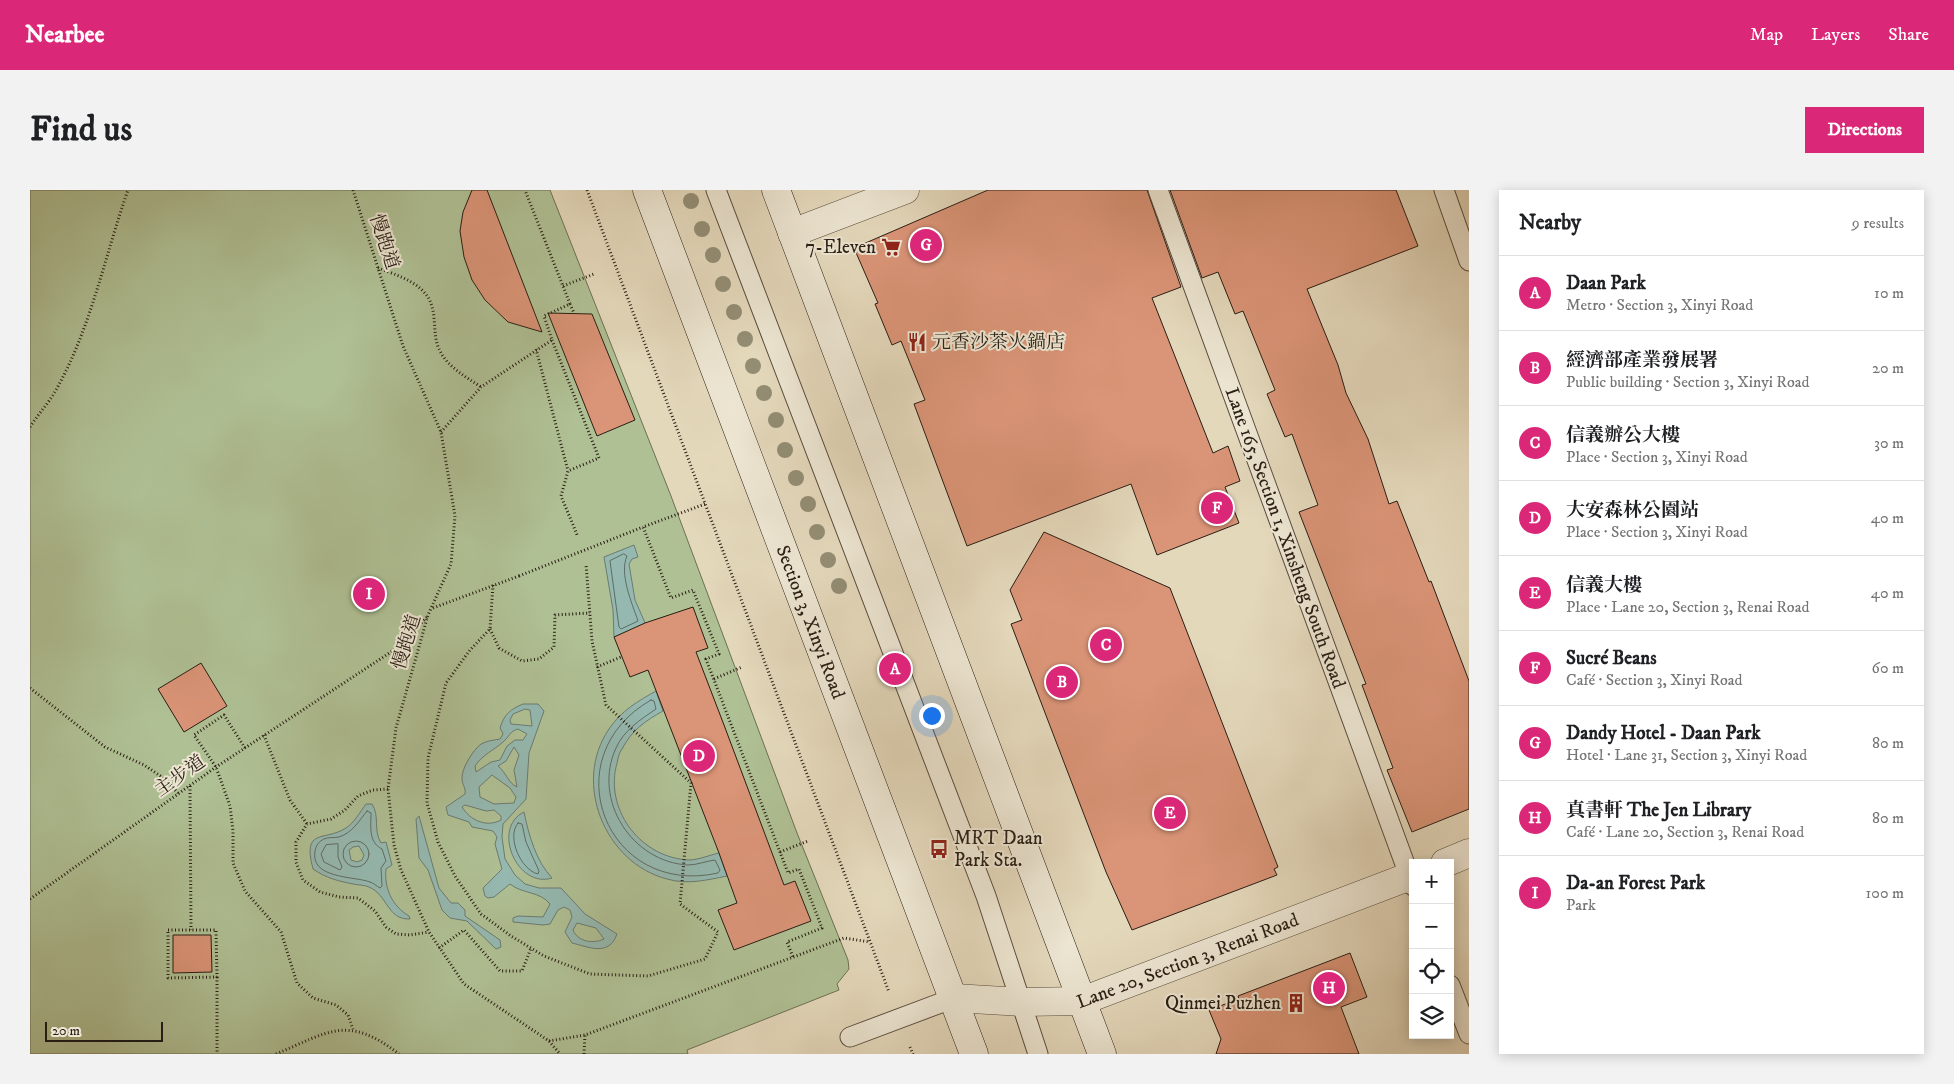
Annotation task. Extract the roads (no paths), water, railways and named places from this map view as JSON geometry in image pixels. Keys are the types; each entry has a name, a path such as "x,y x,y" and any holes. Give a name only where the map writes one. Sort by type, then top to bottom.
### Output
{"main road":[{"name":"Section 3, Xinyi Road","path":"647,190 974,1054"},
{"path":"776,190 1102,1054"},
{"path":"792,233 905,190"},
{"path":"1454,859 1469,853"},
{"name":"Lane 20, Section 3, Renai Road","path":"954,998 1022,1002 1082,1000 1409,880"}],"lane":[{"path":"716,190 986,896 1038,1054"},
{"name":"Lane 165, Section 1, Xinsheng South Road","path":"1158,190 1409,871"},
{"path":"1444,190 1469,260"},
{"path":"1453,994 1469,1034"},
{"path":"850,1037 954,998"}],"water":[{"path":"634,545 638,557 632,559 629,564 635,600 646,625 614,637 613,610 604,557"},
{"path":"656,691 663,711 645,722 635,731 619,755 614,784 622,816 631,830 656,851 672,857 689,860 719,853 727,876 682,882 667,879 645,870 627,856 612,839 601,818 595,796 594,773 598,750 609,729 619,717 636,703"},
{"path":"523,704 538,704 544,711 529,753 526,799 503,824 502,837 505,859 515,875 525,884 539,888 561,888 585,914 617,934 609,946 604,948 598,949 572,943 565,932 572,917 570,910 564,907 558,910 550,924 513,922 513,918 518,916 543,917 550,904 541,897 520,890 510,884 494,897 488,898 485,896 483,888 502,869 495,844 497,837 493,831 472,827 469,822 448,815 446,807 465,794 462,775 471,755 481,744 500,739 503,734 500,728 504,719 508,713","holes":["525,709 530,710 532,726 511,724 510,720 513,714","518,729 527,734 523,740 515,740 507,746 500,760 491,762 476,772 475,766 478,762 503,742 513,731","514,747 519,755 514,770 517,787 511,783 498,766 506,761","492,775 510,788 516,797 514,803 494,804 480,797 479,787","465,805 486,811 494,810 501,816 501,820 484,823 474,819 462,807","577,923 596,928 604,939 591,942 575,934 573,930"]},
{"path":"366,804 372,804 376,813 377,833 381,843 386,842 392,865 386,869 386,883 390,896 410,919 397,916 380,896 369,887 332,879 313,869 310,847 313,841 349,826","holes":["359,846 364,855 362,860 357,862 351,860 349,850"]},
{"path":"524,812 534,848 546,871 552,878 539,879 528,875 512,855 509,843 510,831 514,820"},
{"path":"419,816 439,888 451,903 458,903 465,910 465,916 500,940 501,947 496,949 467,921 450,918 442,910 428,870 419,858 416,819"}],"place":[{"name":"Dandy Hotel - Daan Park","path":"926,245"},
{"name":"7-Eleven","path":"891,247"},
{"name":"元香沙茶火鍋店","path":"917,342"},
{"name":"Sucré Beans","path":"1217,508"},
{"name":"Da-an Forest Park","path":"369,594"},
{"name":"信義辦公大樓","path":"1106,645"},
{"name":"Daan Park","path":"895,669"},
{"name":"經濟部產業發展署","path":"1062,682"},
{"name":"大安森林公園站","path":"699,756"},
{"name":"信義大樓","path":"1170,813"},
{"name":"MRT Daan Park Sta.","path":"939,849"},
{"name":"真書軒 The Jen Library","path":"1329,988"},
{"name":"Qinmei Puzhen","path":"1296,1003"}]}
